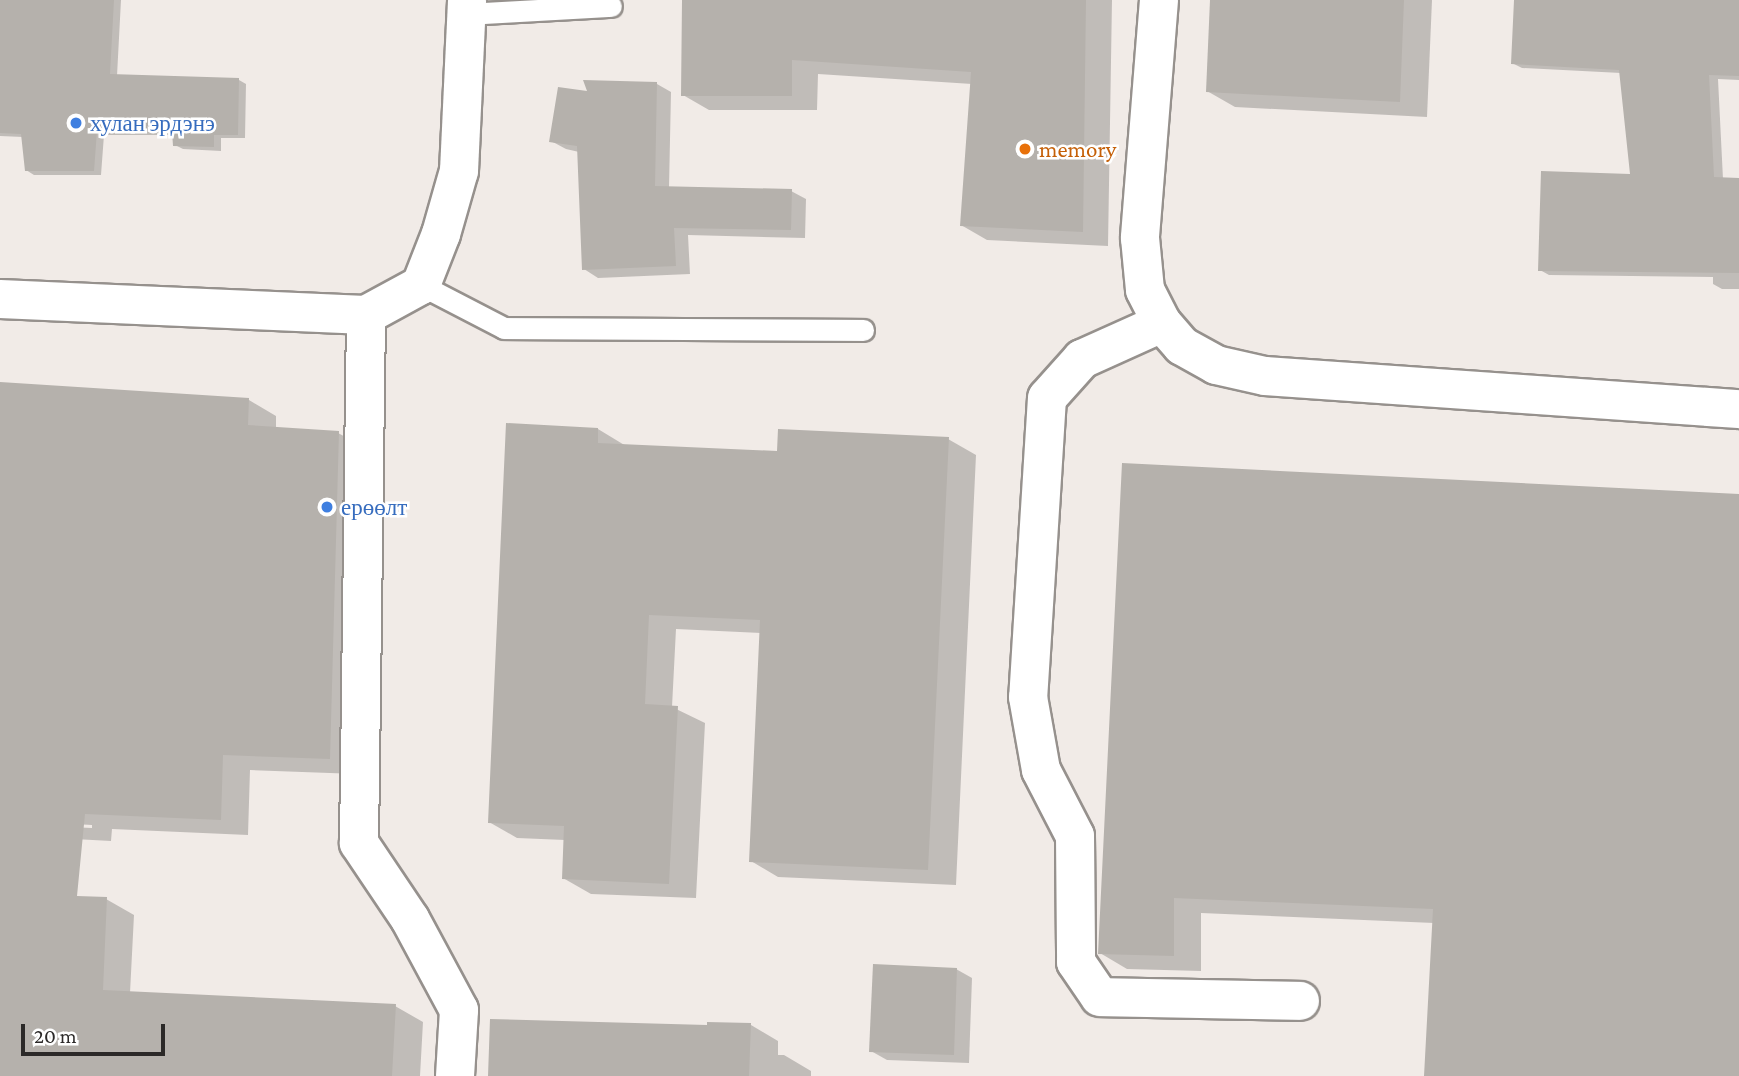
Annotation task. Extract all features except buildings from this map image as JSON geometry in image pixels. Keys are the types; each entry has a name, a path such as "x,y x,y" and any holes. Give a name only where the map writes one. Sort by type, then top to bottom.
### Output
{"street":[{"path":"1160,0 1140,238 1145,289 1161,323 1182,346 1216,365 1265,376 1739,409"},
{"path":"0,299 366,315 421,285 441,234 459,171 467,7"},
{"path":"366,315 359,843 410,919 458,1010 455,1076"},
{"path":"1161,323 1082,359 1047,398 1028,697 1041,770 1074,836 1076,962 1100,997 1300,1001"}],"lane":[{"path":"467,7 611,6"},
{"path":"421,285 504,328 863,330"}],"place":[{"name":"хулан эрдэнэ","path":"76,123"},
{"name":"memory","path":"1025,149"},
{"name":"ерөөлт","path":"327,507"}]}
